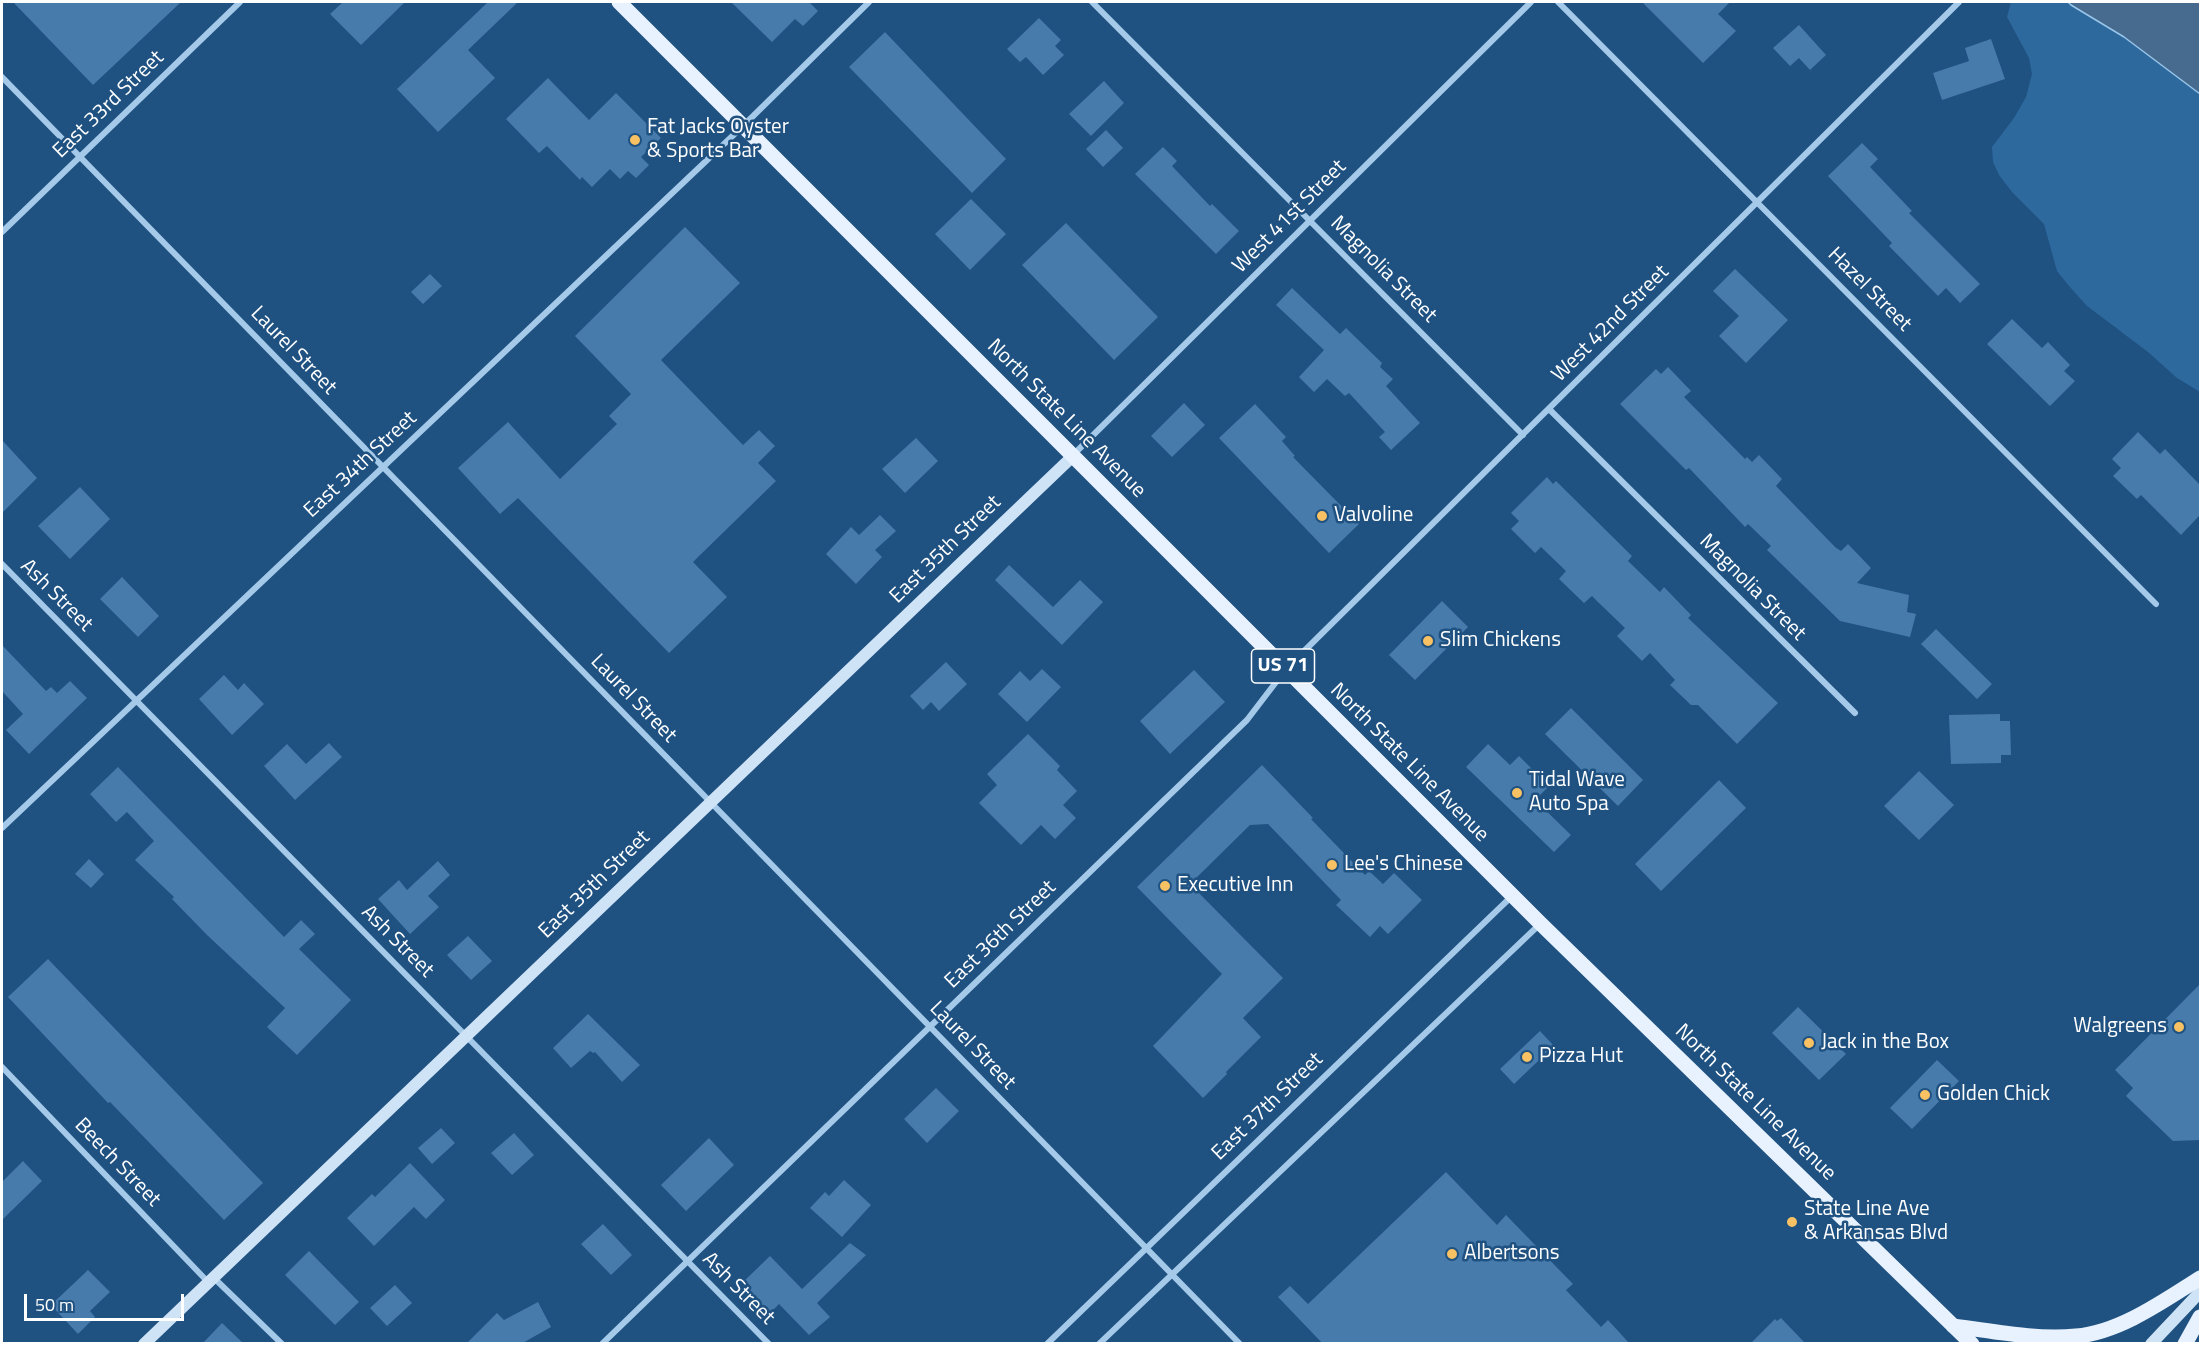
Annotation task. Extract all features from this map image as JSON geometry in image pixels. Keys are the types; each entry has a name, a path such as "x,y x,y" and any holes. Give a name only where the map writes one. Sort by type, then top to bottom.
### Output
{"main road":[{"name":"North State Line Avenue","path":"619,2 1512,896 1972,1344"},
{"path":"1953,1344 1953,1326 2038,1336 2078,1336 2121,1324 2156,1306 2200,1278"},
{"path":"2186,1344 2200,1317"}],"street":[{"name":"East 33rd Street","path":"2,232 240,2"},
{"name":"East 34th Street","path":"2,828 743,126 869,2"},
{"name":"Magnolia Street","path":"1092,2 1523,435"},
{"name":"West 41st Street","path":"1073,456 1531,2"},
{"name":"Hazel Street","path":"1558,2 2156,604"},
{"name":"West 42nd Street","path":"1286,669 1959,2"},
{"name":"Laurel Street","path":"2,77 1240,1344"},
{"name":"Magnolia Street","path":"1549,409 1855,713"},
{"name":"East 35th Street","path":"144,1344 1073,456"},
{"name":"Ash Street","path":"2,564 769,1344"},
{"name":"East 36th Street","path":"602,1344 1247,720 1286,669"},
{"name":"East 37th Street","path":"1047,1344 1512,896"},
{"path":"1099,1344 1540,923"},
{"name":"Beech Street","path":"2,1067 211,1280 282,1344"},
{"path":"2151,1344 2200,1292"}],"shaded area":[{"path":"2011,2 2200,2 2200,392 2177,378 2148,352 2087,306 2057,271 2044,224 2012,192 1999,175 1993,162 1992,147 2014,118 2026,97 2032,74 2029,58 2007,17"},
{"path":"2068,2 2200,2 2200,94 2124,37"}],"building":[{"path":"13,2 181,2 93,85"},
{"path":"343,2 405,2 361,45 330,14"},
{"path":"488,2 518,2 468,50 495,78 438,132 397,89"},
{"path":"731,2 812,2 810,3 818,11 803,26 795,19 772,42"},
{"path":"1642,2 1730,2 1718,14 1736,31 1703,63"},
{"path":"1039,18 1061,40 1055,46 1064,55 1043,75 1026,57 1020,62 1007,49"},
{"path":"1799,25 1826,55 1810,70 1799,58 1790,66 1773,48"},
{"path":"885,32 1006,159 972,193 849,67"},
{"path":"1991,39 2005,79 1942,100 1933,73 1969,61 1965,48"},
{"path":"548,78 589,120 616,93 661,138 641,157 649,165 636,178 628,171 620,179 610,169 592,187 582,177 580,180 547,146 539,153 506,119"},
{"path":"1104,81 1124,103 1091,136 1069,114"},
{"path":"1106,130 1123,148 1103,167 1086,149"},
{"path":"1862,143 1878,159 1870,167 1912,211 1909,213 1980,284 1960,303 1946,288 1938,296 1889,246 1892,243 1828,176"},
{"path":"1163,147 1177,161 1172,166 1210,206 1212,204 1239,231 1216,254 1135,174"},
{"path":"971,199 1006,234 970,270 935,234"},
{"path":"1066,223 1158,317 1114,360 1022,265"},
{"path":"685,227 740,283 661,360 743,445 759,430 775,446 758,463 776,481 693,562 727,597 669,653 518,498 500,514 458,468 508,422 560,479 617,424 609,416 631,394 575,336"},
{"path":"1735,269 1788,320 1746,363 1719,336 1739,316 1713,291"},
{"path":"430,274 442,286 423,304 411,292"},
{"path":"1292,288 1340,334 1346,328 1382,363 1380,367 1393,379 1386,386 1420,423 1391,450 1379,437 1385,432 1349,393 1345,396 1327,379 1314,392 1299,377 1324,350 1276,305"},
{"path":"2012,319 2042,348 2048,342 2070,365 2064,371 2075,381 2050,406 1987,344"},
{"path":"1668,367 1691,391 1684,397 1745,459 1747,457 1752,462 1759,455 1782,479 1776,486 1835,547 1841,551 1848,544 1871,568 1857,583 1909,595 1907,612 1916,614 1910,637 1840,621 1767,550 1771,546 1748,524 1745,527 1689,468 1686,470 1620,404 1656,369 1661,374"},
{"path":"1184,403 1205,425 1172,457 1151,436"},
{"path":"1255,404 1286,437 1282,441 1295,456 1293,457 1359,524 1329,553 1219,438"},
{"path":"2138,432 2160,454 2165,449 2200,485 2200,515 2181,535 2141,495 2137,499 2113,476 2121,468 2112,459"},
{"path":"916,438 938,461 905,493 882,469"},
{"path":"2,440 37,478 2,513"},
{"path":"1547,477 1553,484 1556,481 1632,556 1628,561 1660,592 1664,587 1691,615 1688,618 1778,703 1737,744 1698,705 1691,705 1670,685 1675,680 1650,653 1642,661 1617,636 1625,628 1592,596 1584,603 1559,579 1566,571 1541,547 1535,553 1511,529 1519,521 1511,513"},
{"path":"80,487 110,519 70,559 38,526"},
{"path":"880,515 896,531 875,550 882,557 856,584 826,554 851,527 859,535"},
{"path":"1009,565 1053,607 1080,580 1103,602 1062,645 995,580"},
{"path":"122,577 159,616 138,637 100,599"},
{"name":"Slim Chickens","path":"1442,601 1468,627 1415,680 1389,655"},
{"path":"1936,629 1992,684 1977,699 1921,644"},
{"path":"2,645 46,691 51,687 57,693 70,681 87,698 29,754 6,730 23,714 2,691"},
{"path":"946,662 967,684 939,711 931,702 923,710 910,696"},
{"path":"1042,669 1061,687 1027,722 998,694 1020,671 1030,681"},
{"path":"1194,670 1225,702 1170,754 1140,721"},
{"path":"224,675 238,690 244,683 264,704 232,735 199,699"},
{"path":"1571,708 1643,780 1618,806 1545,734"},
{"path":"2000,714 2000,721 2010,721 2011,755 2001,755 2001,763 1951,764 1949,715"},
{"path":"1028,734 1060,766 1057,770 1077,791 1063,805 1076,818 1055,839 1041,825 1021,845 979,803 997,785 987,774"},
{"path":"329,743 342,757 295,800 264,766 287,744 306,764"},
{"name":"Tidal Wave Auto Spa","path":"1488,744 1510,765 1519,756 1549,786 1535,800 1571,835 1554,852 1466,767"},
{"path":"1262,765 1365,875 1369,871 1383,884 1394,873 1422,900 1388,934 1380,926 1370,937 1336,905 1341,900 1268,824 1250,825 1190,884 1283,978 1243,1018 1261,1037 1203,1098 1153,1046 1222,974 1137,887"},
{"path":"118,767 284,937 301,920 315,934 299,949 351,1000 297,1055 267,1027 285,1008 207,935 172,899 174,897 135,860 154,841 127,812 116,822 90,794"},
{"path":"1919,771 1954,805 1919,840 1884,806"},
{"path":"1719,780 1746,808 1661,891 1635,864"},
{"path":"89,859 104,874 91,888 75,874"},
{"path":"438,861 450,875 428,896 439,907 410,934 378,899 399,880 407,890"},
{"path":"468,936 492,961 471,980 447,955"},
{"path":"48,959 263,1183 224,1220 110,1102 108,1103 8,997"},
{"name":"Walgreens","path":"2200,984 2200,1140 2173,1141 2126,1096 2133,1088 2115,1070"},
{"name":"Jack in the Box","path":"1798,1007 1846,1054 1819,1080 1772,1033"},
{"path":"588,1014 640,1065 622,1082 595,1052 590,1051 571,1068 553,1048"},
{"name":"Pizza Hut","path":"1540,1031 1554,1046 1514,1084 1500,1069"},
{"name":"Golden Chick","path":"1937,1060 1959,1081 1912,1129 1890,1108"},
{"path":"936,1088 959,1111 927,1143 904,1119"},
{"path":"441,1128 455,1143 432,1164 418,1148"},
{"path":"514,1133 534,1155 512,1175 491,1153"},
{"path":"709,1138 734,1165 686,1211 661,1185"},
{"path":"23,1161 42,1181 2,1220 2,1182"},
{"path":"410,1163 445,1200 426,1219 414,1207 374,1246 347,1218 372,1194 375,1197"},
{"name":"Albertsons","path":"1446,1172 1497,1225 1506,1215 1573,1284 1566,1290 1601,1327 1608,1320 1630,1344 1323,1344 1278,1297 1290,1286 1308,1304"},
{"path":"844,1180 871,1205 842,1237 810,1208 825,1192 829,1196"},
{"path":"603,1224 632,1255 611,1275 581,1244"},
{"path":"850,1243 866,1255 817,1303 830,1317 809,1335 779,1304 770,1313 741,1284 770,1256 802,1289"},
{"path":"309,1251 359,1302 335,1325 285,1275"},
{"path":"88,1270 110,1292 90,1311 95,1317 78,1334 51,1305"},
{"path":"395,1285 412,1303 387,1326 370,1308"},
{"path":"538,1302 551,1327 521,1344 466,1344 497,1313 504,1320"},
{"path":"1781,1318 1806,1344 1750,1344 1775,1319 1777,1321"},
{"path":"222,1323 244,1344 202,1344"}],"place":[{"name":"Fat Jacks Oyster & Sports Bar","path":"635,140"},
{"name":"Valvoline","path":"1322,516"},
{"name":"Slim Chickens","path":"1428,641"},
{"name":"Tidal Wave Auto Spa","path":"1517,793"},
{"name":"Lee's Chinese","path":"1332,865"},
{"name":"Executive Inn","path":"1165,886"},
{"name":"Walgreens","path":"2179,1027"},
{"name":"Jack in the Box","path":"1809,1043"},
{"name":"Pizza Hut","path":"1527,1057"},
{"name":"Golden Chick","path":"1925,1095"},
{"name":"State Line Ave & Arkansas Blvd","path":"1792,1222"},
{"name":"Albertsons","path":"1452,1254"}]}
